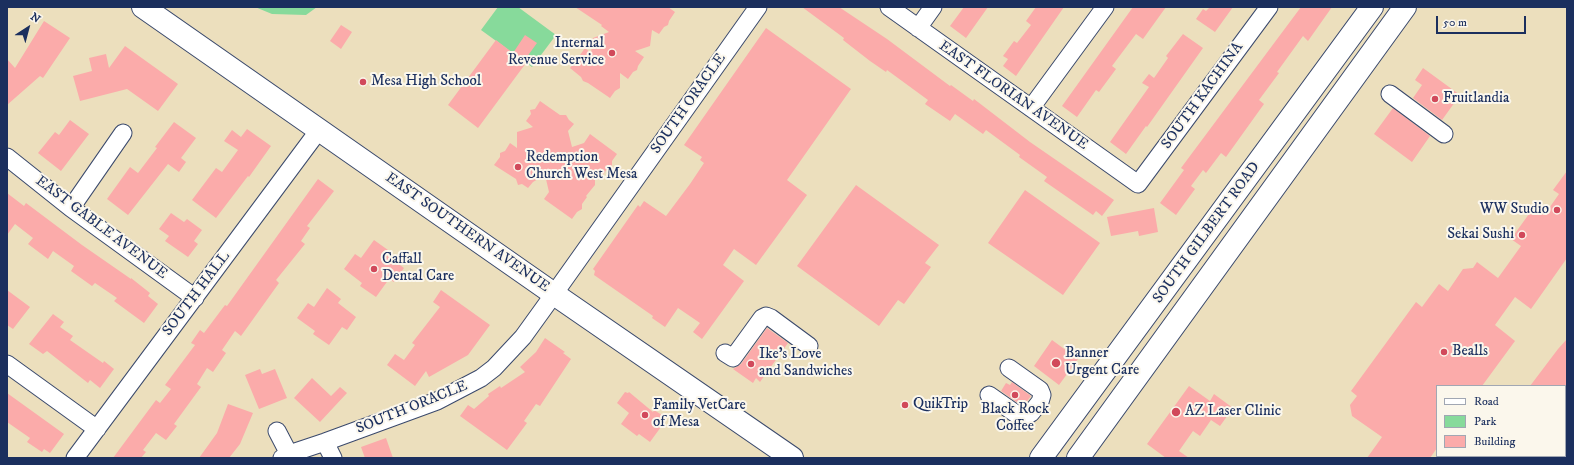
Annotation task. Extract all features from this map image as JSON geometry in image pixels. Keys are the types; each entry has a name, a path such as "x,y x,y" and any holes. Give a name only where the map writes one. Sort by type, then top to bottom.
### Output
{"main road":[{"name":"EAST SOUTHERN AVENUE","path":"143,7 792,458"},
{"name":"SOUTH GILBERT ROAD","path":"1041,458 1372,7"},
{"name":"SOUTH GILBERT ROAD","path":"1078,458 1404,7"},
{"path":"1159,298 1186,310"}],"street":[{"name":"SOUTH ORACLE","path":"277,431 286,456 437,400 481,378 494,368 519,341 554,294 758,7"},
{"name":"EAST FLORIAN AVENUE","path":"889,7 1138,184"},
{"path":"918,28 933,7"},
{"path":"1031,108 1105,7"},
{"name":"SOUTH KACHINA","path":"1138,184 1269,7"},
{"path":"1390,94 1444,134"},
{"name":"SOUTH HALL","path":"75,458 319,130"},
{"path":"71,208 123,133"},
{"name":"EAST GABLE AVENUE","path":"7,157 71,208 195,298"},
{"path":"725,353 733,358 762,318 766,316 771,318 809,346"},
{"path":"7,364 97,429"},
{"path":"989,396 1019,416 1028,415 1034,411 1040,402 1042,395 1040,390 1009,368"},
{"path":"325,442 333,458"}],"green space":[{"path":"255,7 317,7 306,15 272,14"},
{"path":"498,7 518,7 556,35 532,67 481,30"}],"building":[{"name":"Internal Revenue Service","path":"575,7 668,7 675,12 668,25 664,27 659,34 652,30 650,46 635,51 644,57 637,70 633,72 628,79 620,73 620,88 615,91 610,98 583,81 581,77 570,68 576,61 575,56 580,55 585,48 591,53 593,38 609,32 601,26 602,25"},
{"path":"802,7 839,7 887,39 950,86 951,85 973,101 974,99 1030,142 1114,200 1102,216 1096,211 1093,215 1044,181 1047,177 1019,157 1020,155 986,130 983,134 955,114 950,121 925,104 928,100 887,70 886,72 870,61 843,40 844,38"},
{"path":"964,7 988,7 966,38 950,26"},
{"path":"1036,7 1064,7 1016,76 1003,66 1008,59 1003,56 1014,41 1017,43 1031,25 1026,21"},
{"path":"1133,7 1166,7 1143,39 1136,34 1112,66 1116,69 1099,92 1096,90 1077,117 1062,106"},
{"path":"1210,7 1233,7 1215,32 1196,19 1203,9 1206,11"},
{"path":"1301,7 1332,7 1308,41 1303,36 1259,100 1264,104 1226,157 1221,153 1206,173 1203,170 1191,186 1195,189 1176,215 1160,203 1184,170 1181,168"},
{"path":"44,21 70,38 43,78 40,76 7,105 7,59 15,68"},
{"path":"341,25 352,32 341,49 330,41"},
{"path":"766,28 851,89 787,180 807,195 756,265 734,249 723,265 744,281 702,339 693,332 700,323 678,308 665,327 652,318 653,316 594,275 595,271 593,269 638,205 640,207 644,201 666,216 690,184 704,163 700,160 702,157 684,145"},
{"path":"1183,34 1203,48 1126,154 1110,142 1149,87 1142,83 1149,74 1154,78 1168,58 1166,56"},
{"path":"525,35 537,43 524,61 526,63 478,128 448,105 496,40 513,53"},
{"path":"125,46 178,84 158,111 127,89 80,101 73,76 92,71 89,58 106,54 109,68"},
{"name":"Fruitlandia","path":"1423,68 1460,95 1442,120 1413,98 1422,85 1415,80"},
{"path":"540,101 560,115 566,115 574,124 568,131 572,147 584,143 590,134 617,154 612,161 612,167 607,169 602,176 595,171 595,185 586,196 587,197 582,204 582,209 577,212 572,219 544,199 549,192 545,175 533,182 528,188 522,184 518,185 516,179 494,165 500,157 500,153 505,151 510,143 517,148 517,132 533,127 526,121 531,114 530,110 535,109"},
{"path":"1393,108 1430,136 1412,162 1374,134"},
{"path":"70,120 89,134 61,171 38,153 55,132 59,135"},
{"path":"174,122 196,138 181,158 186,162 179,172 168,164 128,215 107,199 130,167 138,173"},
{"path":"247,129 271,146 249,177 248,176 216,218 192,200 216,168 222,172 238,150 224,141 232,130 241,137"},
{"path":"1567,171 1567,258 1531,309 1515,297 1495,325 1515,341 1483,385 1436,385 1436,449 1430,458 1367,458 1382,437 1352,416 1350,405 1357,396 1351,391 1416,302 1422,307 1439,284 1448,291 1463,269 1473,268 1477,262 1498,278 1521,246 1511,239 1534,207 1545,214 1559,194 1553,190"},
{"path":"318,179 334,191 307,226 310,228 301,241 305,244 276,280 279,283 241,336 235,331 222,350 226,353 213,372 207,368 197,384 201,387 174,424 177,426 166,440 156,433 143,450 146,452 141,458 113,458 156,400 160,403 171,389 165,385 195,345 191,343 200,330 204,333 225,305 227,306"},
{"path":"856,185 939,245 925,263 931,267 904,304 898,300 879,326 797,266"},
{"path":"1025,190 1100,243 1063,295 988,243"},
{"path":"7,193 24,206 26,203 150,293 148,296 158,304 144,323 114,301 117,298 95,283 92,286 71,271 74,266 53,251 48,259 28,244 33,238 15,224 7,235"},
{"path":"1154,208 1158,232 1139,236 1138,231 1111,236 1107,217"},
{"path":"171,213 184,222 187,219 202,230 194,241 198,244 188,257 165,241 169,236 159,229"},
{"name":"Caffall Dental Care","path":"374,240 388,250 385,254 404,268 394,282 389,279 376,297 360,286 362,283 344,269 355,254 361,258"},
{"path":"327,288 341,299 338,303 356,317 347,330 342,327 329,345 313,334 315,331 297,318 308,303 314,307"},
{"path":"7,290 30,307 13,329 7,325"},
{"path":"441,290 490,325 468,355 429,377 426,371 415,386 387,365 395,354 404,360 415,345 412,343 440,307 433,302"},
{"path":"53,314 64,322 60,327 73,336 70,340 114,369 100,388 90,380 88,383 47,351 43,354 29,344"},
{"path":"767,328 788,343 760,382 756,378 753,383 733,369 741,364"},
{"path":"545,338 565,352 563,353 571,359 540,406 536,404 524,421 527,423 507,450 460,416 468,405 474,409 489,396 488,394 500,386 501,388 525,372 520,367 536,352"},
{"path":"1567,339 1567,386 1531,385"},
{"name":"Banner Urgent Care","path":"1052,340 1078,359 1059,385 1034,366"},
{"path":"260,369 262,374 275,369 287,398 259,409 245,375"},
{"path":"312,378 331,396 340,387 347,393 320,422 294,398"},
{"path":"1012,382 1031,396 1022,406 1001,391 1006,383 1010,385"},
{"path":"1189,386 1210,401 1214,394 1233,408 1220,426 1211,420 1200,436 1193,431 1179,451 1189,458 1166,458 1147,444"},
{"name":"Family VetCare of Mesa","path":"625,392 629,392 653,412 654,410 665,417 664,419 666,420 650,442 639,434 637,436 621,424 629,413 617,403"},
{"path":"7,393 64,434 50,453 44,449 42,452 27,442 30,438 7,422"},
{"path":"228,404 253,413 240,444 229,458 199,458 217,433"},
{"path":"386,438 393,458 365,458 361,447"}],"place":[{"name":"Internal Revenue Service","path":"612,53"},
{"name":"Mesa High School","path":"363,82"},
{"name":"Fruitlandia","path":"1435,99"},
{"name":"Redemption Church West Mesa","path":"518,167"},
{"name":"WW Studio","path":"1557,210"},
{"name":"Sekai Sushi","path":"1522,235"},
{"name":"Caffall Dental Care","path":"374,269"},
{"name":"Bealls","path":"1444,352"},
{"name":"Banner Urgent Care","path":"1056,363"},
{"name":"Ike's Love and Sandwiches","path":"751,364"},
{"name":"Black Rock Coffee","path":"1015,395"},
{"name":"QuikTrip","path":"905,405"},
{"name":"AZ Laser Clinic","path":"1176,412"},
{"name":"Family VetCare of Mesa","path":"645,415"}]}
